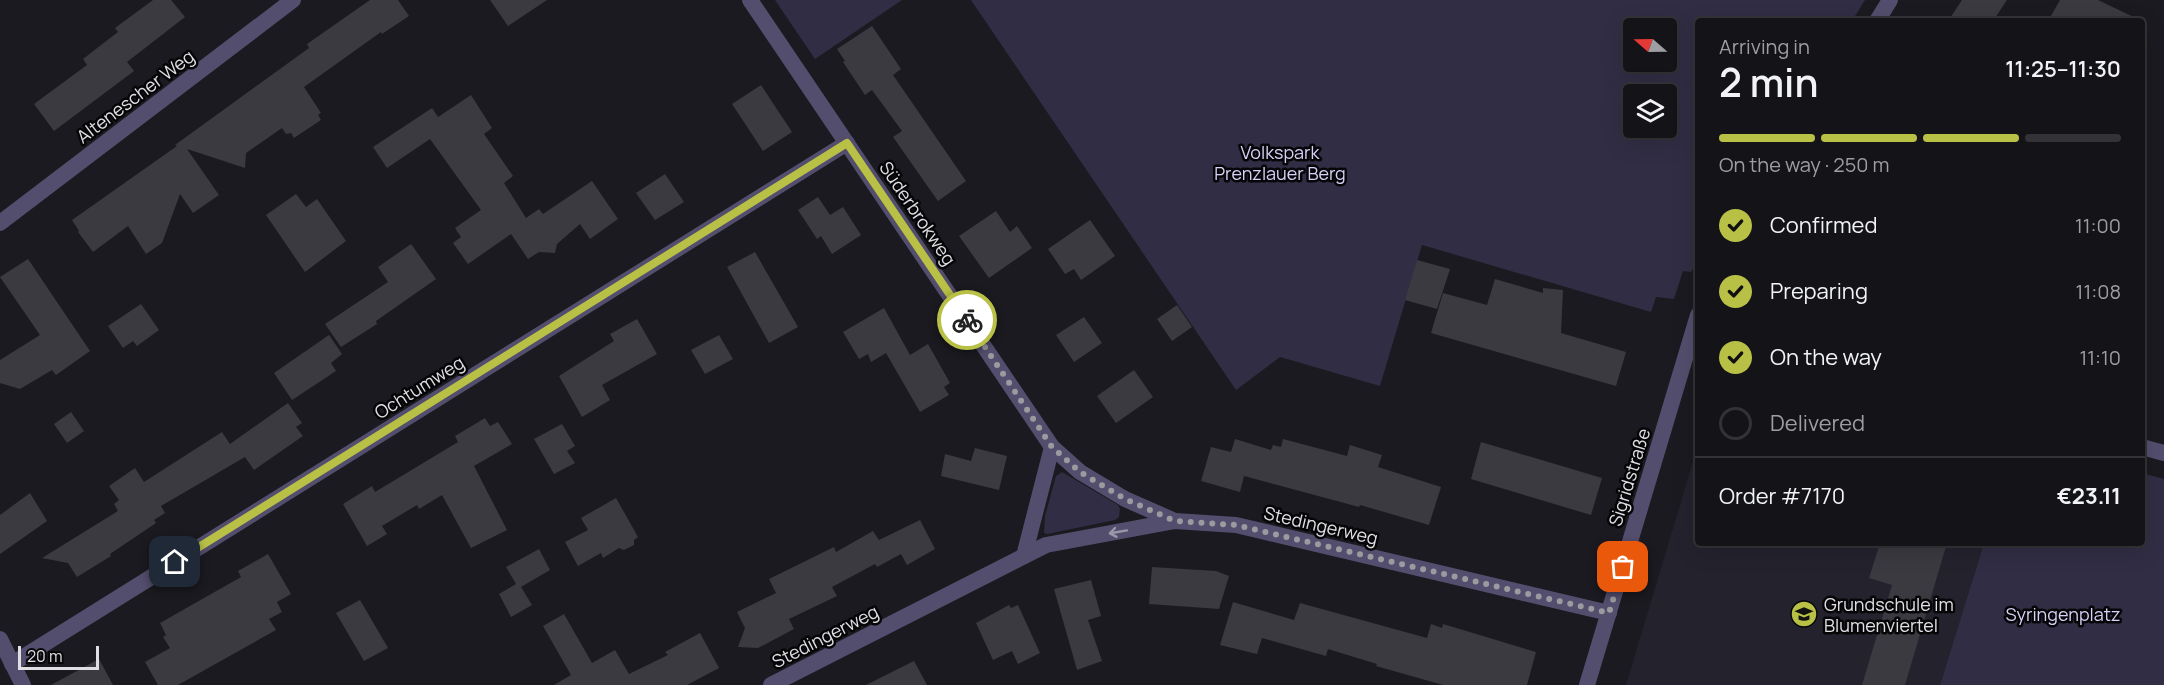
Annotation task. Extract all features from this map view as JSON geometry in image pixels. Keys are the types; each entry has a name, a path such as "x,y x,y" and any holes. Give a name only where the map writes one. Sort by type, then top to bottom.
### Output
{"street":[{"name":"Altenescher Weg","path":"0,223 293,0"},
{"name":"Süderbrokweg","path":"750,0 1052,447 1080,472 1125,499 1175,521"},
{"path":"1879,18 1890,0"},
{"name":"Ochtumweg","path":"12,664 847,143"},
{"name":"Sigridstraße","path":"1587,685 1695,325"},
{"path":"1024,556 1052,447"},
{"path":"2145,448 2164,453"},
{"name":"Stedingerweg","path":"771,685 1046,545 1175,521 1236,525 1609,613"},
{"path":"0,639 23,685"}],"shaded area":[{"name":"Grundschule im Blumenviertel","path":"1695,455 1695,546 1983,546 1940,685 1626,685"}],"green space":[{"path":"775,0 902,0 815,59"},
{"name":"Volkspark Prenzlauer Berg","path":"971,0 1865,0 1854,18 1695,18 1695,265 1691,272 1683,271 1674,299 1656,297 1651,312 1422,245 1380,386 1280,357 1236,390"},
{"path":"1062,472 1118,505 1119,517 1115,520 1044,533 1045,516 1056,476"},
{"name":"Syringenplatz","path":"2145,474 2164,479 2164,685 1940,685 1983,546 2145,546"}],"building":[{"path":"153,0 171,0 185,17 127,62 134,71 54,131 34,104 87,65 83,59 118,32 115,28"},
{"path":"370,0 398,0 409,16 382,34 381,32 304,87 321,113 318,115 321,120 294,138 291,133 286,134 282,128 246,153 245,168 187,149 219,195 193,213 180,194 162,243 146,254 128,226 93,252 72,220 177,146 175,145 309,48 307,44"},
{"path":"490,0 547,0 508,26"},
{"path":"1962,0 2007,0 1995,18 1950,18"},
{"path":"2060,0 2098,0 2136,18 2050,18"},
{"path":"872,26 901,69 893,75 966,181 938,201 893,137 902,131 872,90 865,95 837,49"},
{"path":"761,85 792,132 763,151 732,104"},
{"path":"471,95 492,128 484,134 513,176 504,183 526,218 539,209 543,214 592,181 618,219 590,239 580,224 557,244 555,253 539,252 528,259 511,234 468,264 453,243 461,237 455,228 481,210 430,139 387,168 373,147 432,108 438,117"},
{"path":"665,174 684,202 655,220 636,193"},
{"path":"296,194 306,207 317,199 346,241 305,272 266,215"},
{"path":"818,197 830,215 843,207 861,235 832,254 821,236 817,239 798,210"},
{"path":"996,211 1010,232 1017,226 1032,248 989,278 959,236"},
{"path":"1090,220 1115,256 1081,280 1074,269 1065,274 1048,249"},
{"path":"411,244 436,279 376,321 377,324 341,347 325,324 388,282 378,267"},
{"path":"755,252 798,327 769,343 727,267"},
{"path":"28,259 90,351 56,375 52,370 20,389 0,383 0,360 40,335 0,277"},
{"path":"1417,260 1450,269 1437,309 1405,300"},
{"path":"1495,279 1543,293 1543,288 1563,290 1561,333 1626,352 1616,386 1431,333 1443,293 1487,305"},
{"path":"141,304 159,330 137,346 133,341 123,348 108,326"},
{"path":"1177,305 1192,327 1172,341 1157,319"},
{"path":"884,308 910,355 928,344 950,383 944,387 949,395 920,412 886,353 871,362 868,354 859,359 843,332"},
{"path":"1084,317 1102,343 1074,362 1056,335"},
{"path":"637,319 657,354 602,385 610,400 582,417 559,376 614,341 610,334"},
{"path":"329,335 342,354 331,363 336,371 292,400 274,373"},
{"path":"719,335 733,359 705,374 691,350"},
{"path":"1134,370 1153,397 1116,423 1097,396"},
{"path":"288,403 302,423 296,427 303,436 254,470 245,457 161,506 165,513 154,520 156,523 110,554 111,556 77,577 68,563 42,558 118,511 114,504 119,500 109,486 135,468 144,482 222,432 230,444"},
{"path":"71,412 84,431 67,443 54,424"},
{"path":"485,418 490,426 498,422 512,444 474,466 507,530 471,548 442,495 419,509 417,505 382,526 387,534 367,546 343,504 372,486 375,492 458,442 455,436"},
{"path":"562,424 575,446 567,451 575,463 554,474 534,439"},
{"path":"1235,439 1271,450 1273,445 1281,447 1283,439 1347,456 1350,445 1382,455 1378,467 1441,487 1429,525 1244,476 1240,492 1201,481 1211,447 1231,452"},
{"path":"1481,442 1602,478 1591,515 1471,479"},
{"path":"975,448 1007,456 999,490 941,476 945,454 971,461"},
{"path":"30,493 47,521 0,554 0,515"},
{"path":"616,498 638,537 634,540 634,545 624,550 619,548 603,558 601,553 578,566 565,542 588,530 581,518"},
{"path":"920,520 935,549 907,565 901,554 877,567 875,564 832,587 837,596 789,619 794,629 758,648 738,647 745,628 737,612 776,593 769,579 834,547 836,552 873,531 879,540"},
{"path":"1879,546 1946,546 1905,685 1862,685 1892,585 1869,578"},
{"path":"539,549 550,570 521,587 532,605 511,617 499,594 516,584 506,567"},
{"path":"268,554 291,594 277,602 282,612 269,619 276,630 178,685 158,685 145,662 170,648 163,637 166,635 160,623 241,577 238,571"},
{"path":"1152,567 1216,571 1229,576 1219,609 1149,604"},
{"path":"1091,580 1101,616 1088,620 1102,661 1077,670 1054,589"},
{"path":"360,600 388,648 364,661 336,613"},
{"path":"1233,602 1294,620 1300,603 1427,638 1431,624 1442,628 1443,624 1536,652 1527,685 1443,685 1376,666 1377,664 1328,649 1326,656 1262,638 1257,654 1220,645"},
{"path":"1009,605 1011,608 1018,605 1040,653 1018,664 1012,651 993,660 976,623"},
{"path":"564,614 592,663 615,650 629,674 668,655 665,652 700,633 719,668 687,685 554,685 571,675 543,626"},
{"path":"99,659 113,685 51,685"},
{"path":"914,661 927,685 866,685"}],"way so far":[{"path":"967,320 1052,447 1080,472 1125,499 1175,521 1236,525 1609,613 1623,567"}],"place":[{"name":"Grundschule im Blumenviertel","path":"1804,614"}],"route":[{"path":"175,562 847,143 967,320"}]}
